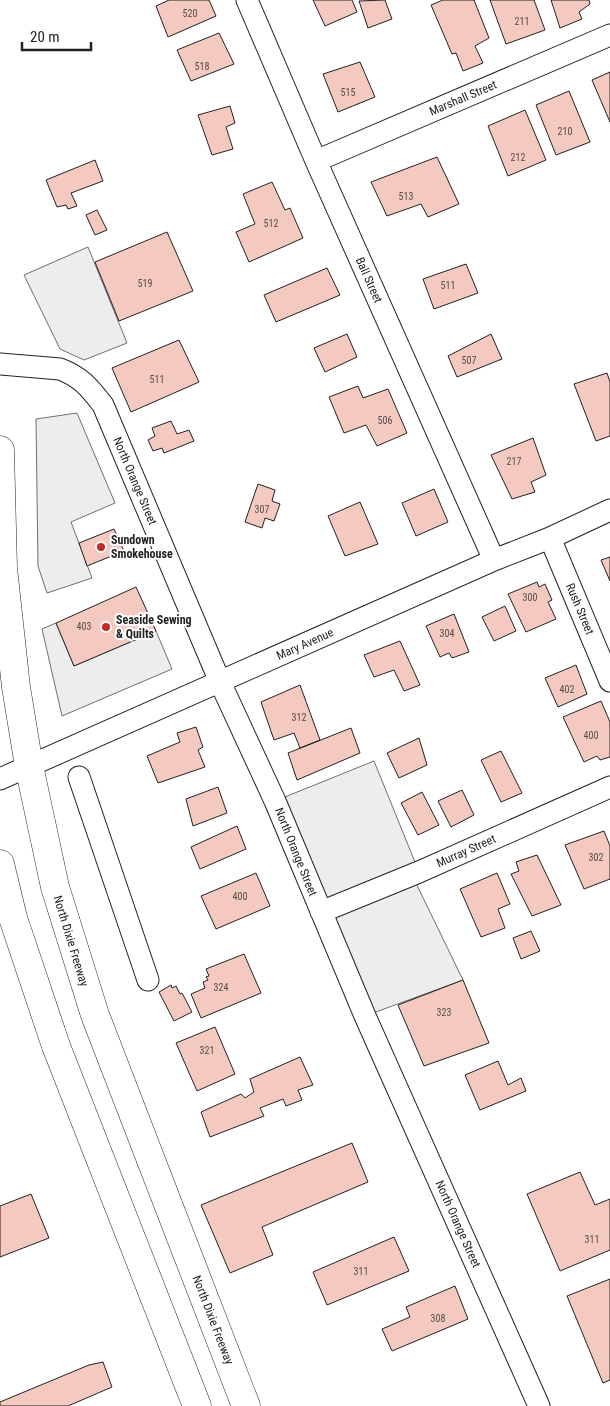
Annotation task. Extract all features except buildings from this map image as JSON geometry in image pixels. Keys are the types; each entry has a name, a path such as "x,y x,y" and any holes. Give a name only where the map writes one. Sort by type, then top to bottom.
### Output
{"main road":[{"name":"North Dixie Freeway","path":"0,450 3,568 16,687 29,766 55,887 94,1015 246,1406"},
{"path":"0,864 13,918 56,1046 197,1406"}],"street":[{"name":"Ball Street","path":"247,0 316,161 494,560"},
{"name":"Marshall Street","path":"316,161 610,35"},
{"name":"North Orange Street","path":"0,364 67,371 89,387 103,405 220,682 275,801 365,1016 539,1406"},
{"name":"Mary Avenue","path":"0,779 610,510"},
{"name":"Rush Street","path":"550,538 610,681"},
{"path":"79,777 148,980"},
{"name":"Murray Street","path":"321,912 419,872 610,787"}],"shaded area":[{"path":"88,247 127,343 84,360 60,349 24,275"},
{"path":"77,413 115,503 71,522 92,578 47,593 38,566 36,419"},
{"path":"56,623 74,666 156,631 172,669 62,716 42,629"},
{"path":"374,761 419,872 412,875 463,980 365,1016 275,801"}],"place":[{"name":"Sundown Smokehouse","path":"101,547"},
{"name":"Seaside Sewing & Quilts","path":"106,627"}]}
